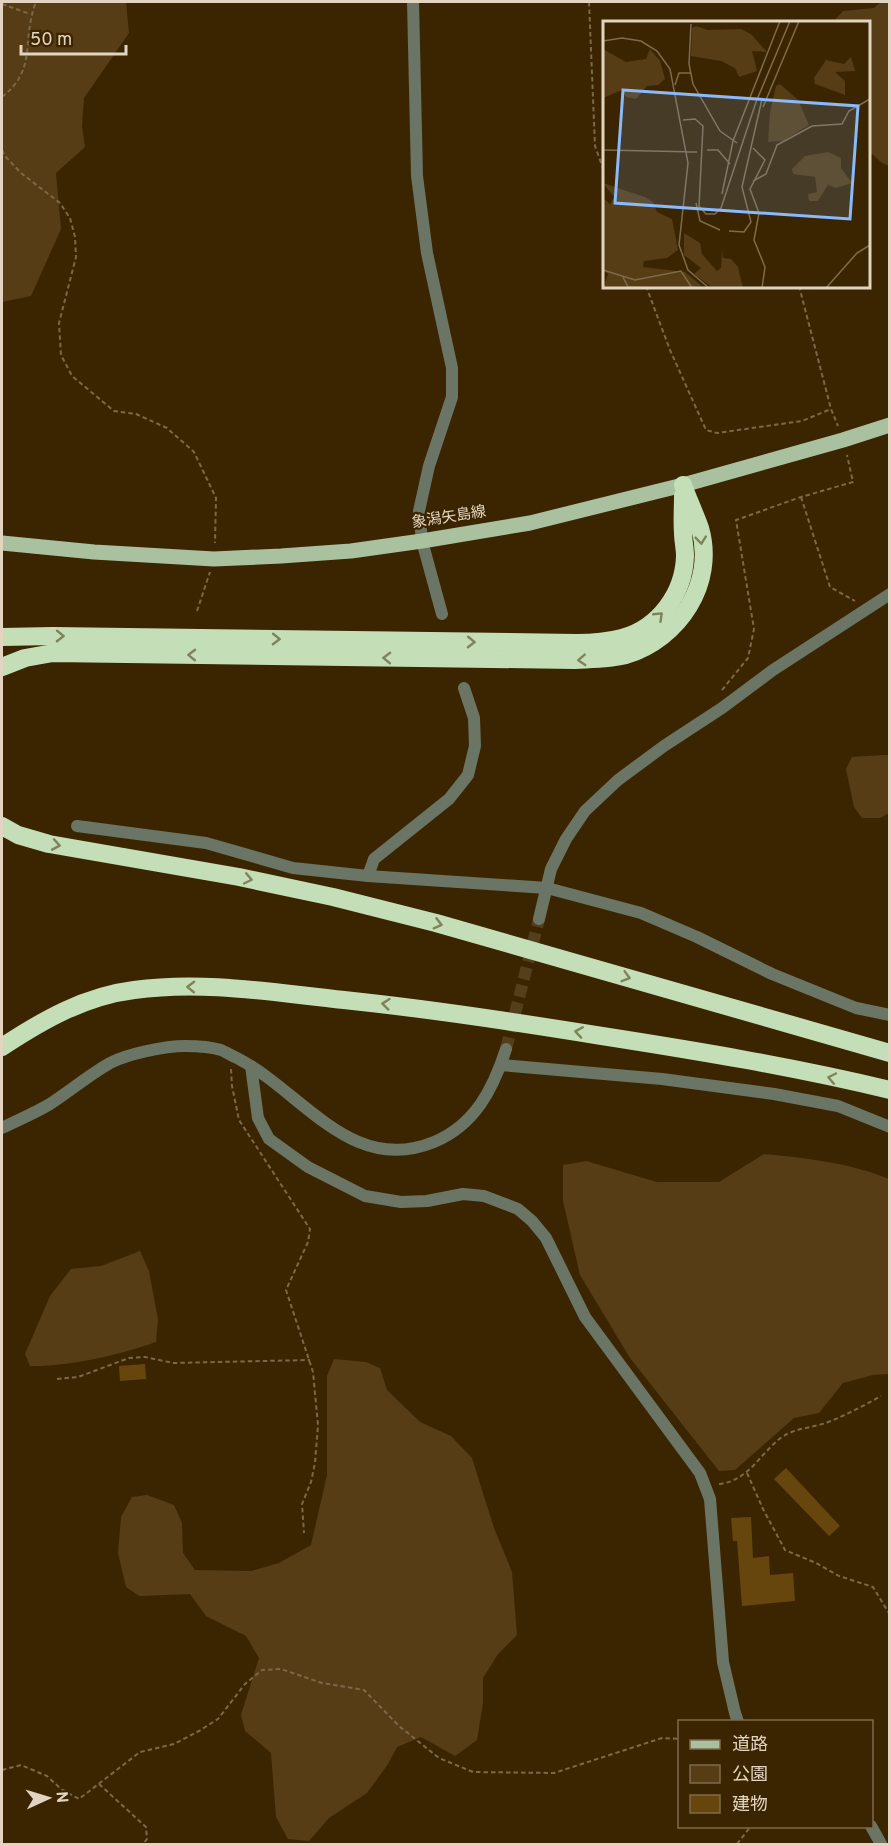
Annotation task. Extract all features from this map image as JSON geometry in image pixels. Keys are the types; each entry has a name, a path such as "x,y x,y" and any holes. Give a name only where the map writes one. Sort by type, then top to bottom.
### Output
{"highway":[{"path":"2,637 576,643 624,638 643,629 660,616 674,598 682,579 685,556 682,485"},
{"path":"2,667 25,658 53,653 575,660 626,655 648,646 668,632 683,617 694,597 701,576 703,555 700,530 682,485"},
{"path":"2,826 18,835 49,844 239,877 414,917 890,1053"},
{"path":"2,1047 66,1009 96,998 165,986 198,986 393,1005 556,1028 710,1053 890,1090"}],"main road":[{"name":"象潟矢島線","path":"2,543 94,552 214,559 351,551 530,523 682,485 890,425"}],"street":[{"path":"413,2 417,176 427,253 452,368 452,397 429,466 419,511 422,541 442,614"},
{"path":"539,919 551,869 566,839 585,811 618,780 722,708 772,670 890,594"},
{"path":"368,876 374,860 449,799 468,774 475,737 474,718 464,688"},
{"path":"77,826 206,843 293,868 368,876 547,888 641,913 697,937 772,974 856,1008 890,1015"},
{"path":"2,1128 48,1105 112,1062 150,1050 185,1046 220,1050 251,1066 289,1093 325,1124 358,1143 387,1151 418,1149 446,1137 470,1120 501,1065 506,1049"},
{"path":"501,1065 662,1079 774,1094 838,1107 890,1126"},
{"path":"251,1066 258,1118 269,1138 308,1167 365,1196 401,1202 427,1201 464,1194 484,1197 518,1209 546,1238 585,1317 700,1473 705,1485 710,1499 723,1662 737,1720"},
{"path":"872,1828 880,1845"}],"path":[{"path":"2,98 14,88 26,64 31,15 36,2"},
{"path":"589,2 595,146 603,168"},
{"path":"2,4 31,15"},
{"path":"2,150 21,172 60,203 70,218 75,237 76,257 59,323 61,355 72,376 114,411 136,414 167,428 194,452 216,498 214,559 197,611"},
{"path":"647,288 670,350 706,430 717,433 802,422 831,409"},
{"path":"721,692 748,658 754,629 736,520 853,482 843,440 831,409 800,288"},
{"path":"801,497 830,587 868,608"},
{"path":"230,1055 232,1086 239,1120 310,1229 308,1242 286,1290 314,1372 318,1425 315,1463 311,1482 302,1504 304,1533"},
{"path":"57,1379 78,1377 129,1358 145,1357 173,1363 310,1360"},
{"path":"705,1485 724,1483 747,1473 782,1437 800,1429 829,1422 881,1396"},
{"path":"747,1473 785,1550 839,1576 873,1587 890,1615"},
{"path":"2,1770 21,1765 47,1776 61,1789 79,1799 140,1752 174,1744 218,1719 245,1684 262,1670 281,1670 322,1683 364,1690 399,1726 439,1758 473,1772 554,1773 662,1738 678,1739"},
{"path":"99,1784 146,1827 147,1839 143,1845"},
{"path":"737,1845 749,1828"}],"green space":[{"path":"2,2 126,2 129,33 84,98 82,126 85,147 56,173 61,229 31,296 2,302"},
{"path":"881,2 890,2 889,166 870,152 870,21 834,21 843,11 874,8"},
{"path":"889,755 889,813 880,818 862,818 854,807 846,769 852,757"},
{"path":"764,1154 844,1165 889,1179 889,1374 873,1375 843,1383 819,1413 794,1418 735,1470 719,1471 630,1358 580,1275 563,1201 563,1165 586,1161 657,1182 719,1182"},
{"path":"140,1251 149,1271 158,1320 156,1342 93,1359 30,1366 25,1354 50,1296 71,1269 101,1266"},
{"path":"334,1359 366,1362 380,1368 387,1390 420,1422 451,1436 472,1458 494,1528 512,1572 517,1635 498,1654 483,1678 483,1703 477,1740 455,1756 421,1737 397,1747 367,1793 329,1818 309,1841 288,1839 276,1817 271,1753 245,1731 241,1715 259,1658 246,1636 206,1616 190,1594 139,1596 126,1587 118,1553 121,1517 132,1497 147,1495 174,1505 182,1523 183,1553 195,1570 251,1571 279,1563 311,1545 327,1475 327,1376"}],"building":[{"path":"145,1364 146,1379 120,1381 119,1366"},
{"path":"786,1468 840,1526 829,1536 774,1479"},
{"path":"751,1517 753,1558 769,1556 770,1575 793,1573 795,1601 742,1606 737,1541 733,1541 731,1518"}],"tunnel":[{"path":"506,1049 539,919"}]}
